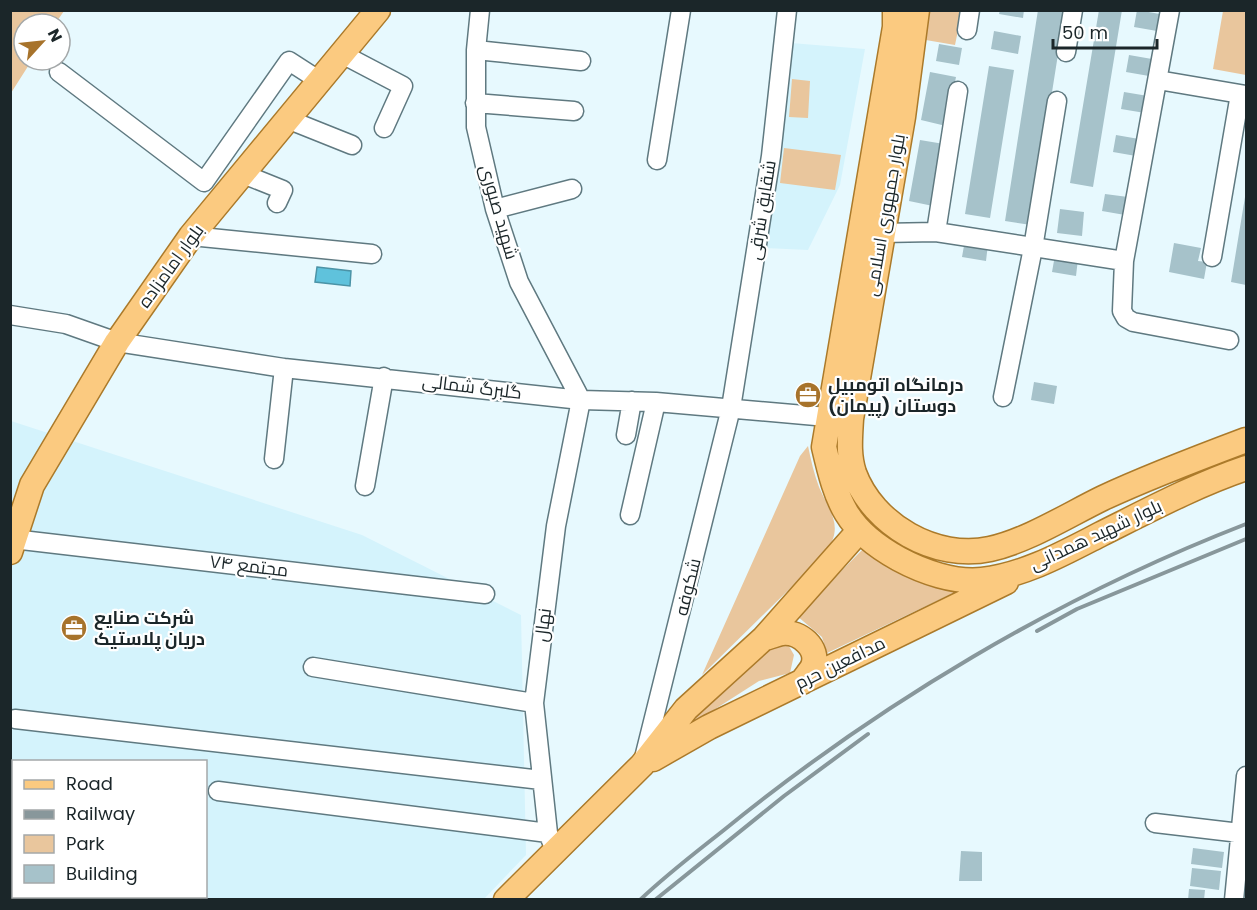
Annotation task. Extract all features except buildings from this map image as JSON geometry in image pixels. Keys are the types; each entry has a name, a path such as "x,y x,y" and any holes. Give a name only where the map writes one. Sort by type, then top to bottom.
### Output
{"main road":[{"name":"بلوار امامزاده","path":"12,545 32,485 117,342 191,236 378,10"},
{"name":"بلوار جمهوری اسلامی","path":"839,418 895,27 895,10"},
{"name":"بلوار جمهوری اسلامی","path":"839,418 881,233 903,117 917,10"},
{"name":"بلوار شهید همدانی","path":"839,418 854,471 870,501 902,531 920,542 963,551 992,549 1010,542 1112,494 1246,440"},
{"name":"بلوار شهید همدانی","path":"839,418 824,447 832,482 842,506 858,532 914,567 949,578 982,580 1040,565 1202,483 1239,470"},
{"path":"1223,449 1239,470"},
{"name":"مدافعین حرم","path":"642,765 686,709 764,638 858,532"},
{"name":"مدافعین حرم","path":"506,900 551,842 642,765 709,728 1040,565"},
{"path":"764,638 782,633 794,634 806,641 813,652 813,665 802,682"}],"street":[{"name":"شهید صبوری","path":"480,10 476,51 476,127 495,209 519,282 580,400"},
{"path":"657,160 681,10"},
{"name":"شقایق شرقی","path":"731,408 771,156 787,10"},
{"path":"967,30 970,10"},
{"path":"1066,52 1073,10"},
{"path":"1170,10 1124,261 1121,305 1126,318 1133,322 1229,339"},
{"path":"476,51 581,61"},
{"path":"342,54 403,86 384,128"},
{"path":"59,72 204,182 289,61 320,81"},
{"path":"1158,80 1243,95 1212,257"},
{"path":"936,232 958,91"},
{"path":"1003,397 1033,248 1057,101"},
{"path":"475,103 574,111"},
{"path":"287,119 352,145"},
{"path":"243,174 280,197"},
{"path":"495,209 572,189"},
{"path":"881,233 936,232 1124,261"},
{"path":"191,236 372,254"},
{"name":"گلبرگ شمالی","path":"10,315 66,324 117,342 284,368 384,377 580,400 656,402 839,418"},
{"path":"274,459 284,368"},
{"path":"365,486 384,377"},
{"name":"نهال","path":"551,842 541,780 534,703 556,526 580,400"},
{"path":"626,435 632,401"},
{"path":"630,515 656,402"},
{"name":"شکوفه","path":"642,765 731,408"},
{"name":"مجتمع ۷۴","path":"12,545 485,594"},
{"path":"313,667 534,703"},
{"path":"15,719 541,780"},
{"path":"1234,900 1246,776"},
{"path":"218,791 551,842"},
{"path":"1155,823 1240,833"}],"shaded area":[{"path":"791,43 865,49 840,185 808,250 765,248"},
{"path":"11,421 362,535 521,615 526,855 484,899 11,900"}],"green space":[{"path":"11,10 64,11 12,12 12,72 24,72 11,93"},
{"path":"925,11 962,11 955,45 920,39"},
{"path":"1223,11 1246,11 1246,75 1213,69"},
{"path":"792,79 810,81 808,118 789,117"},
{"path":"784,148 841,155 835,190 780,183"},
{"path":"808,446 817,482 834,521 834,536 830,545 824,555 702,675 800,456"},
{"path":"864,548 964,588 827,653 822,637 797,616"},
{"path":"786,641 794,655 790,673 759,681 684,729 765,648"},
{"path":"10,885 12,885 12,898 85,899 11,899"}],"water":[{"path":"317,267 351,271 350,286 315,282"}],"railway":[{"path":"640,900 681,864 784,783 908,697 1039,619 1176,553 1246,524"},
{"path":"1037,631 1077,609 1246,539"},
{"path":"655,900 784,796 868,734"}],"place":[{"name":"درمانگاه اتومبیل دوستان (پیمان)","path":"808,395"},
{"name":"شرکت صنایع دریان پلاستیک","path":"74,628"}]}
